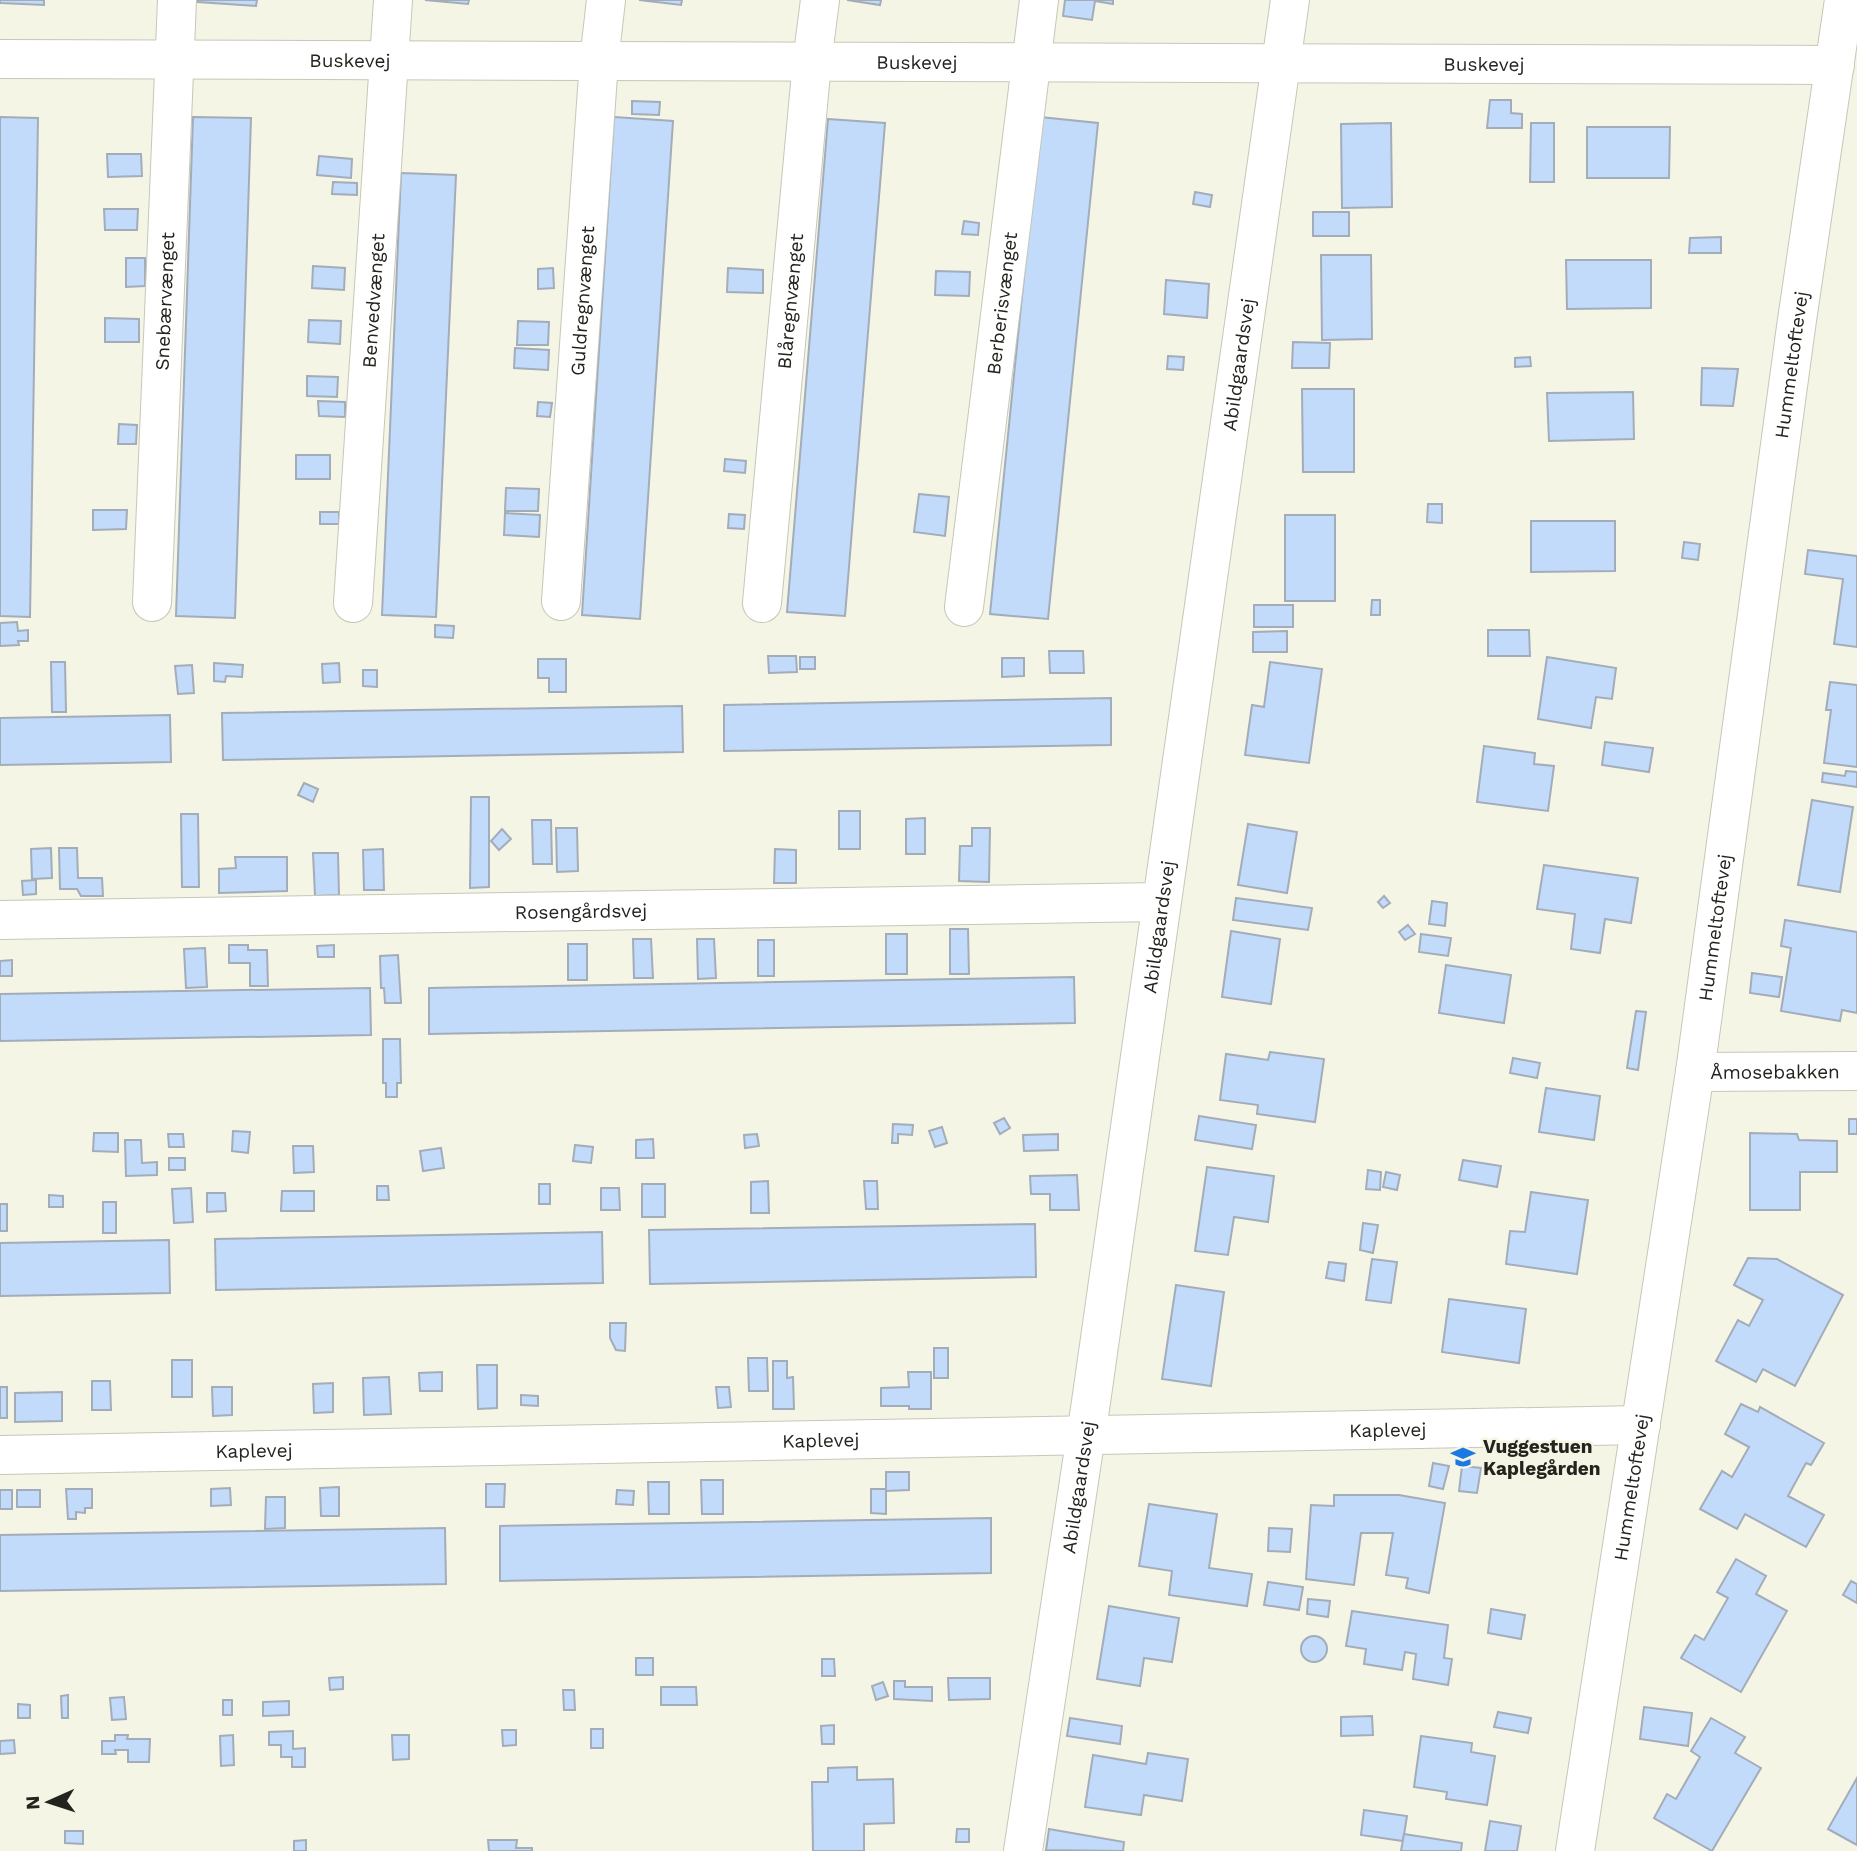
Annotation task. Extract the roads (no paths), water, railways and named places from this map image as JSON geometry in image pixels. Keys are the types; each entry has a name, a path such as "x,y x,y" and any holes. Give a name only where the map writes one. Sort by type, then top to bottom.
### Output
{"street":[{"name":"Snebærvænget","path":"152,602 177,0"},
{"name":"Benvedvænget","path":"353,603 393,0"},
{"name":"Guldregnvænget","path":"561,601 599,61 606,0"},
{"name":"Blåregnvænget","path":"762,603 820,0"},
{"name":"Berberisvænget","path":"964,607 1030,62 1040,0"},
{"name":"Abildgaardsvej","path":"1023,1851 1086,1435 1290,0"},
{"name":"Hummeltoftevej","path":"1575,1851 1695,1072 1796,327 1844,0"},
{"name":"Buskevej","path":"0,59 1836,65"},
{"name":"Rosengårdsvej","path":"0,920 1161,902"},
{"name":"Åmosebakken","path":"1695,1072 1857,1071"},
{"name":"Kaplevej","path":"0,1455 1641,1425"}],"place":[{"name":"Vuggestuen Kaplegården","path":"1463,1457"}]}
